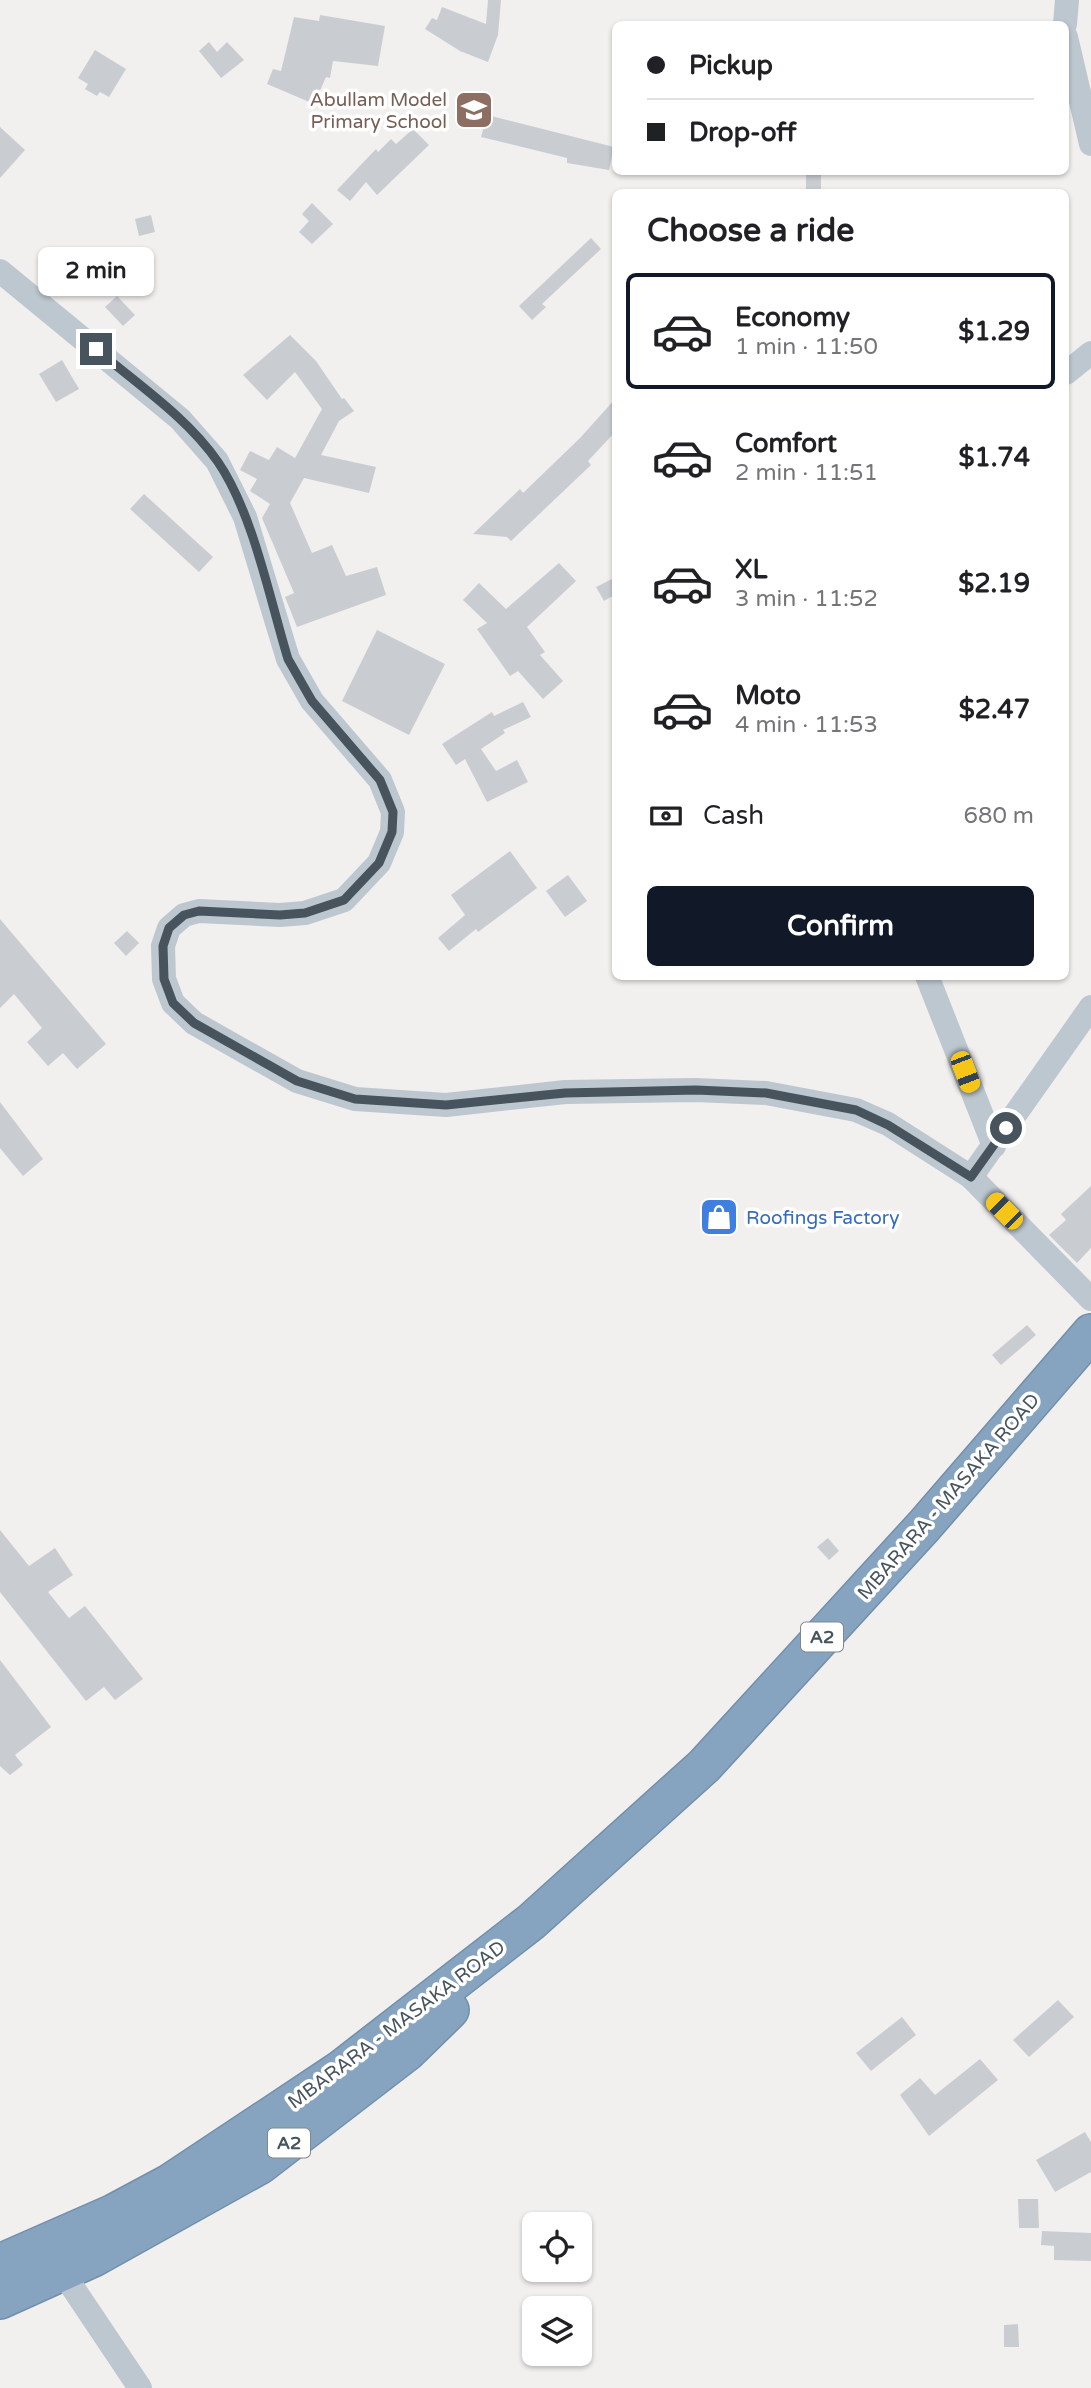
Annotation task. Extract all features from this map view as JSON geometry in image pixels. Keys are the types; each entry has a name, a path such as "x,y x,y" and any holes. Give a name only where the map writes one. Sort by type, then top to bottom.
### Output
{"highway":[{"name":"MBARARA - MASAKA ROAD","path":"0,2263 114,2213 193,2169 340,2070 531,1922 704,1766 924,1527 1091,1333"},
{"name":"MBARARA - MASAKA ROAD","path":"0,2300 63,2273 260,2165 407,2052 483,1976 531,1922"}],"street":[{"path":"1065,21 1067,0"},
{"path":"1069,50 1091,144"},
{"path":"0,271 180,419 218,461 245,517 288,659 298,680 312,701 380,780 391,804 392,832 379,863 344,900 305,913 280,915 199,911 184,915 169,928 163,946 164,979 173,1003 187,1016 297,1081 355,1099 446,1105 565,1093 696,1090 766,1093 856,1110 888,1125 971,1177 1091,1299"},
{"path":"1069,371 1091,353"},
{"path":"929,980 994,1146"},
{"path":"971,1177 1091,1007"},
{"path":"63,2273 140,2388"}],"building":[{"path":"488,0 501,0 498,35 488,62 460,51 425,29 432,18 437,20 442,7 486,24"},
{"path":"320,15 385,26 378,66 333,61 330,78 326,77 314,104 267,84 273,69 281,71 294,17 319,21"},
{"path":"209,42 217,52 227,42 244,60 221,78 199,51"},
{"path":"95,50 126,69 109,97 100,92 97,96 85,89 88,84 78,78"},
{"path":"487,115 612,146 612,156 609,170 567,163 567,158 481,137"},
{"path":"0,127 25,150 0,178"},
{"path":"413,129 429,145 377,195 366,182 350,201 337,190 376,149 378,152 391,139 396,144"},
{"path":"806,175 821,175 821,189 806,189"},
{"path":"312,203 333,224 312,244 299,232 309,221 302,214"},
{"path":"151,215 155,232 139,236 135,219"},
{"path":"591,238 601,249 542,304 546,307 532,320 519,306"},
{"path":"117,296 135,315 123,326 105,307"},
{"path":"290,335 316,361 342,399 344,398 354,411 339,421 321,455 376,467 369,493 304,478 290,503 312,553 332,545 346,576 377,567 386,595 297,627 285,597 294,593 262,518 270,504 250,491 257,479 240,470 250,451 269,460 277,447 295,458 322,409 295,372 267,400 243,375"},
{"path":"62,360 79,389 56,402 39,374"},
{"path":"612,402 612,435 588,461 591,465 511,541 507,537 473,534 520,489 523,493 580,438"},
{"path":"144,494 213,557 199,572 130,509"},
{"path":"559,563 576,581 527,627 545,652 540,655 563,681 543,699 518,671 510,676 477,629 487,623 463,600 479,583 506,609"},
{"path":"612,579 612,596 604,601 596,587"},
{"path":"377,630 445,664 409,735 342,701"},
{"path":"523,702 531,717 503,730 505,733 481,749 496,771 517,760 528,782 487,802 465,759 456,765 442,744 492,712 494,716"},
{"path":"510,851 537,888 478,932 476,929 449,951 438,938 465,915 451,895"},
{"path":"568,875 587,901 565,917 546,891"},
{"path":"0,919 106,1044 77,1069 63,1053 48,1066 27,1042 42,1028 14,994 0,1008"},
{"path":"127,931 139,943 126,956 114,943"},
{"path":"0,1102 43,1159 23,1176 0,1148"},
{"path":"1091,1186 1091,1248 1077,1263 1049,1235 1066,1220 1061,1214"},
{"path":"1027,1325 1036,1335 1001,1365 992,1355"},
{"path":"0,1530 29,1566 55,1548 73,1575 48,1592 69,1618 85,1606 143,1679 115,1700 104,1687 86,1701 0,1592"},
{"path":"828,1538 839,1551 829,1560 817,1547"},
{"path":"0,1660 51,1727 15,1755 23,1765 10,1775 0,1766"},
{"path":"1058,2000 1074,2017 1029,2057 1013,2040"},
{"path":"902,2017 916,2035 871,2071 856,2053"},
{"path":"980,2059 998,2080 929,2136 900,2095 920,2078 935,2095"},
{"path":"1085,2132 1091,2142 1091,2172 1055,2192 1036,2160"},
{"path":"1018,2199 1038,2199 1039,2228 1019,2228"},
{"path":"1042,2231 1091,2233 1091,2261 1054,2260 1054,2246 1041,2245"},
{"path":"1018,2324 1019,2347 1004,2347 1004,2325"}],"place":[{"name":"Abullam Model Primary School","path":"474,110"},
{"name":"Roofings Factory","path":"719,1217"}],"route":[{"path":"96,349 180,419 218,461 231,483 245,517 288,659 298,680 347,744 380,780 389,795 393,812 392,832 379,863 344,900 305,913 280,915 199,911 184,915 169,928 163,946 164,979 173,1003 194,1023 297,1081 355,1099 446,1105 565,1093 696,1090 766,1093 856,1110 888,1125 971,1177 1006,1128"}]}
